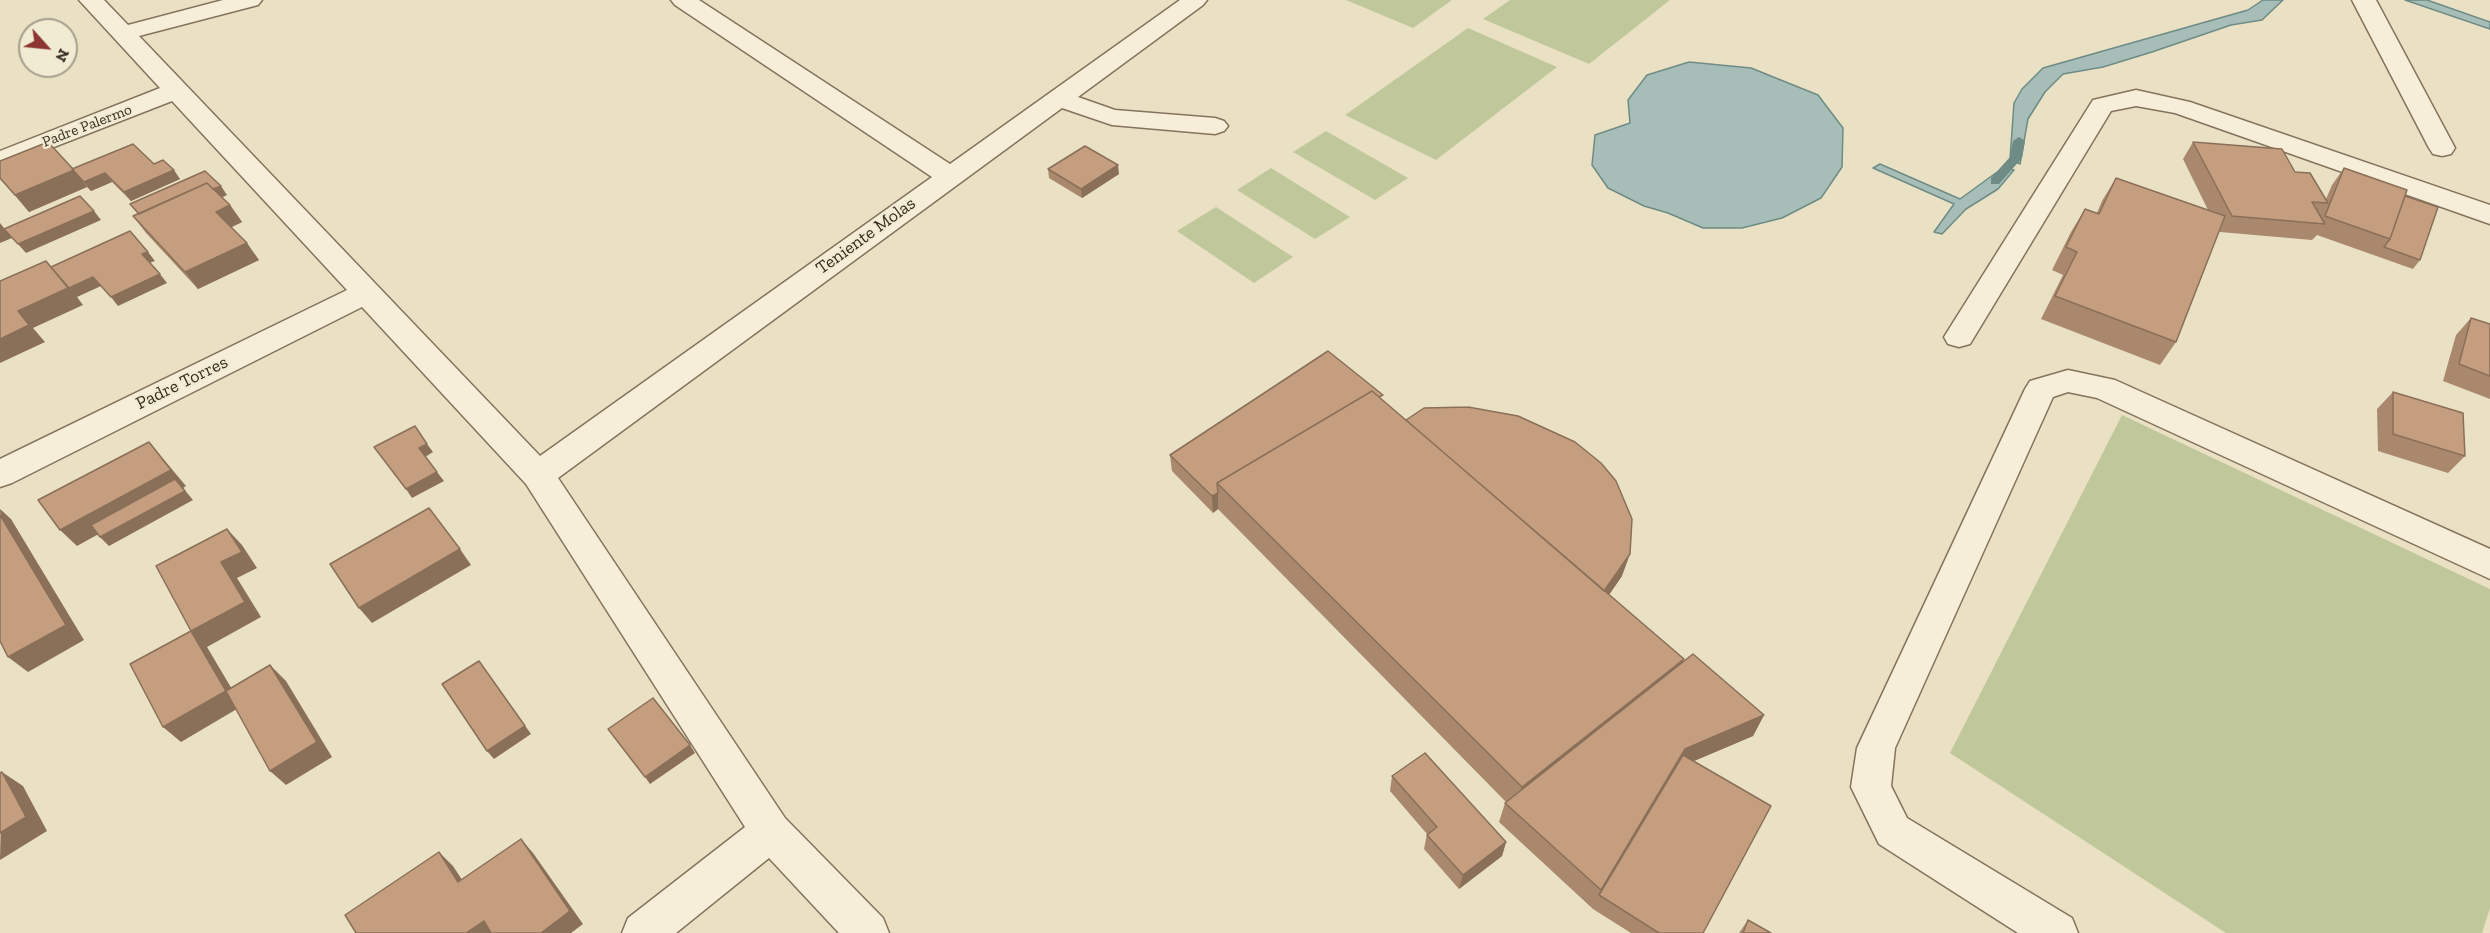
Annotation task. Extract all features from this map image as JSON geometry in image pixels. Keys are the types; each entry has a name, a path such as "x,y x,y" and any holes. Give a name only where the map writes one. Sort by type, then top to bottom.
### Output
{"street":[{"path":"91,0 538,475 771,831 868,933"},
{"path":"124,33 250,0"},
{"path":"683,0 950,176"},
{"name":"Teniente Molas","path":"538,475 1195,0"},
{"path":"2364,0 2442,148"},
{"name":"Padre Palermo","path":"0,160 175,91"},
{"path":"1058,98 1112,117 1215,126"},
{"path":"1959,337 2102,105 2136,98 2181,107 2490,215"},
{"name":"Padre Torres","path":"0,474 365,293"},
{"path":"2057,933 1893,831 1871,787 1876,748 2041,389 2068,381 2104,388 2490,565"},
{"path":"643,933 771,831"}],"green space":[{"path":"1346,0 1452,0 1413,28"},
{"path":"1510,0 1670,0 1589,64 1483,19"},
{"path":"1468,28 1557,67 1436,160 1345,115"},
{"path":"1326,131 1408,178 1375,200 1293,152"},
{"path":"1271,168 1350,217 1315,239 1237,190"},
{"path":"1216,207 1293,257 1254,283 1177,231"},
{"path":"2122,415 2490,589 2490,908 2482,933 2226,933 1950,753"}],"water":[{"path":"2263,0 2283,0 2262,20 2231,25 2103,67 2063,74 2045,92 2028,119 2020,164 2010,159 2014,103 2022,89 2043,68 2248,10"},
{"path":"2405,0 2427,0 2490,22 2490,29"},
{"path":"1689,62 1751,68 1818,95 1843,128 1842,167 1821,198 1782,218 1742,228 1703,228 1668,213 1644,206 1608,188 1592,165 1595,135 1630,123 1628,100 1647,75"},
{"path":"1880,164 1960,199 2004,167 2014,170 1998,189 1966,209 1942,234 1934,232 1954,204 1873,168"}],"building":[{"path":"48,142 74,170 15,195 0,178 0,161"},
{"path":"2193,142 2282,149 2295,172 2310,173 2328,203 2312,202 2325,224 2232,216"},
{"path":"133,144 154,164 163,160 174,170 124,192 105,173 84,182 72,169"},
{"path":"1085,146 1118,165 1081,189 1048,169"},
{"path":"2344,168 2407,190 2390,239 2325,216"},
{"path":"205,171 221,186 213,189 207,183 139,214 130,204"},
{"path":"2116,178 2225,216 2176,342 2055,296 2077,252 2066,247 2085,209 2099,214"},
{"path":"207,183 230,205 216,212 247,243 185,272 133,216"},
{"path":"80,196 94,211 18,244 4,229"},
{"path":"2405,196 2438,207 2420,260 2384,247 2390,239"},
{"path":"130,231 148,252 142,254 160,274 111,297 93,277 69,288 51,267"},
{"path":"46,261 68,288 18,311 29,325 0,339 0,281"},
{"path":"2471,318 2490,324 2490,376 2459,364"},
{"path":"1328,351 1383,395 1379,397 1372,391 1217,483 1218,493 1212,496 1170,455"},
{"path":"1372,391 1684,659 1522,787 1217,483"},
{"path":"2393,392 2463,413 2465,456 2393,434"},
{"path":"1468,407 1518,416 1575,442 1601,463 1616,481 1632,519 1630,554 1604,591 1406,420 1424,408"},
{"path":"415,426 427,444 419,448 437,472 406,489 374,447"},
{"path":"149,442 171,470 60,530 38,500"},
{"path":"175,479 185,491 100,537 91,525"},
{"path":"429,508 460,549 359,608 330,564"},
{"path":"0,515 66,625 8,657 0,641"},
{"path":"227,529 242,552 221,562 245,602 191,631 156,566"},
{"path":"191,631 226,691 163,727 130,664"},
{"path":"1693,654 1764,715 1685,749 1601,890 1505,803"},
{"path":"479,661 525,726 487,751 442,684"},
{"path":"270,665 317,742 270,771 226,691"},
{"path":"653,698 690,745 645,777 608,729"},
{"path":"1425,753 1506,842 1463,875 1427,835 1437,827 1392,776"},
{"path":"1683,755 1771,806 1703,933 1659,933 1599,895"},
{"path":"2,772 26,817 0,833 0,773"},
{"path":"521,839 570,911 541,933 491,933 484,921 466,933 356,933 345,915 439,852 458,882"},
{"path":"1748,920 1771,933 1743,933"}],"waterway":[{"path":"1995,181 2016,158 2019,141"}]}
